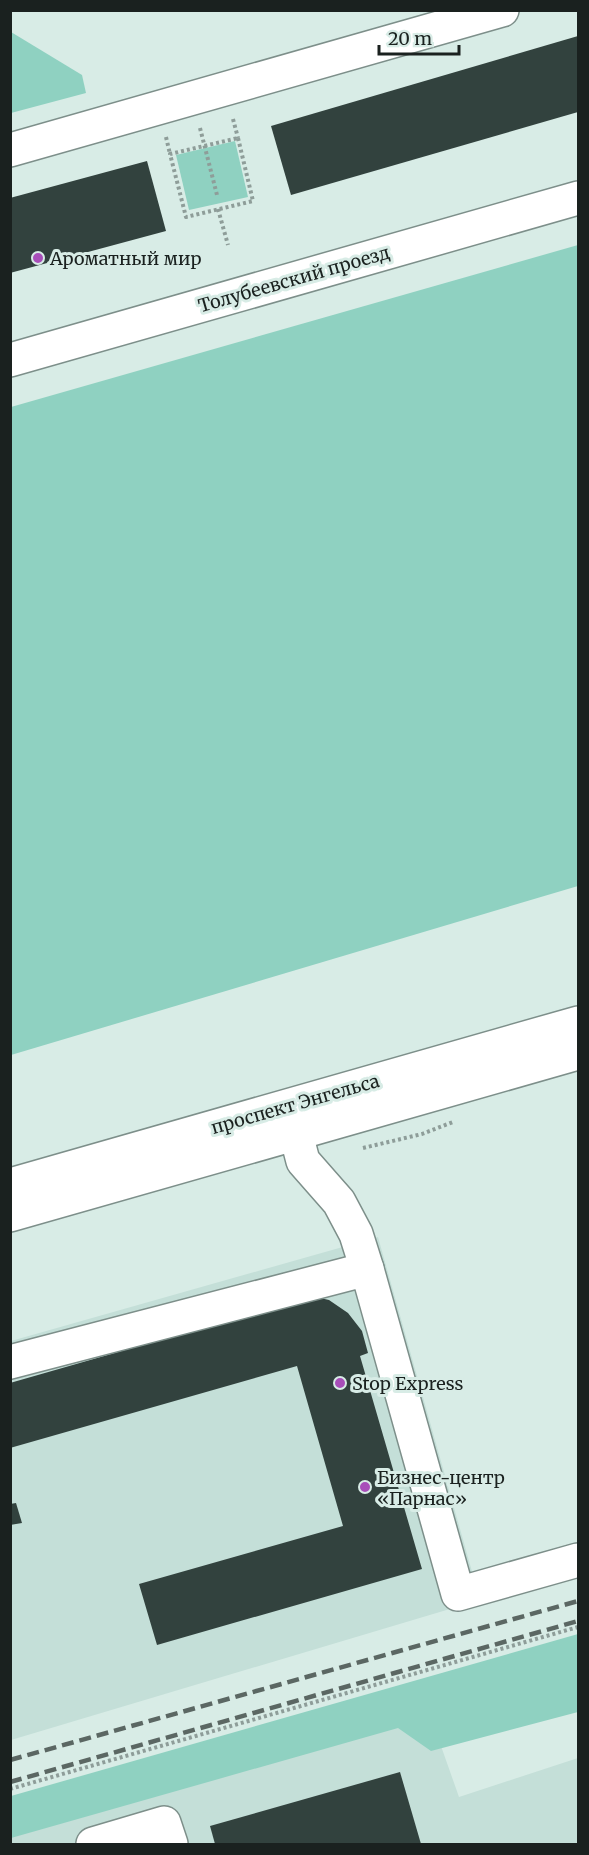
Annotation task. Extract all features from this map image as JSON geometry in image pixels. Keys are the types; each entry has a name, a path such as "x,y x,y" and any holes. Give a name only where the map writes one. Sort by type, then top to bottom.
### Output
{"main road":[{"path":"10,150 462,16 502,10"},
{"name":"Толубеевский проезд","path":"10,360 579,198"},
{"name":"проспект Энгельса","path":"10,1185 579,1023"},
{"name":"проспект Энгельса","path":"10,1215 579,1053"},
{"path":"296,1134 303,1161 339,1202 356,1234 458,1594 579,1560"},
{"path":"10,1362 367,1269"},
{"path":"93,1845 164,1823 171,1845"}],"path":[{"path":"166,137 186,217 254,201 233,119"},
{"path":"200,128 216,195"},
{"path":"170,154 238,138"},
{"path":"218,209 228,245"},
{"path":"10,1789 579,1627"}],"shaded area":[{"path":"378,1237 480,1600 11,1740 11,1341"},
{"path":"429,1712 459,1797 578,1758 578,1844 11,1844 11,1835"}],"green space":[{"path":"11,32 82,75 86,93 11,113"},
{"path":"235,141 248,197 189,210 176,155"},
{"path":"578,245 578,886 11,1055 11,407"},
{"path":"578,1634 578,1712 431,1751 398,1728 11,1838 11,1796"}],"building":[{"path":"578,36 578,112 291,195 271,126"},
{"path":"147,161 166,231 10,273 10,198"},
{"name":"Бизнес-центр «Парнас»","path":"307,1295 329,1300 348,1313 362,1331 368,1353 360,1356 422,1569 157,1645 139,1584 343,1526 297,1366 10,1448 10,1383 247,1315"},
{"path":"16,1503 22,1523 10,1525 10,1504"},
{"path":"400,1772 421,1844 215,1844 210,1826"}],"railway":[{"path":"10,1760 578,1601"},
{"path":"10,1782 578,1621"}],"place":[{"name":"Ароматный мир","path":"38,258"},
{"name":"Stop Express","path":"340,1383"},
{"name":"Бизнес-центр «Парнас»","path":"365,1487"}]}
